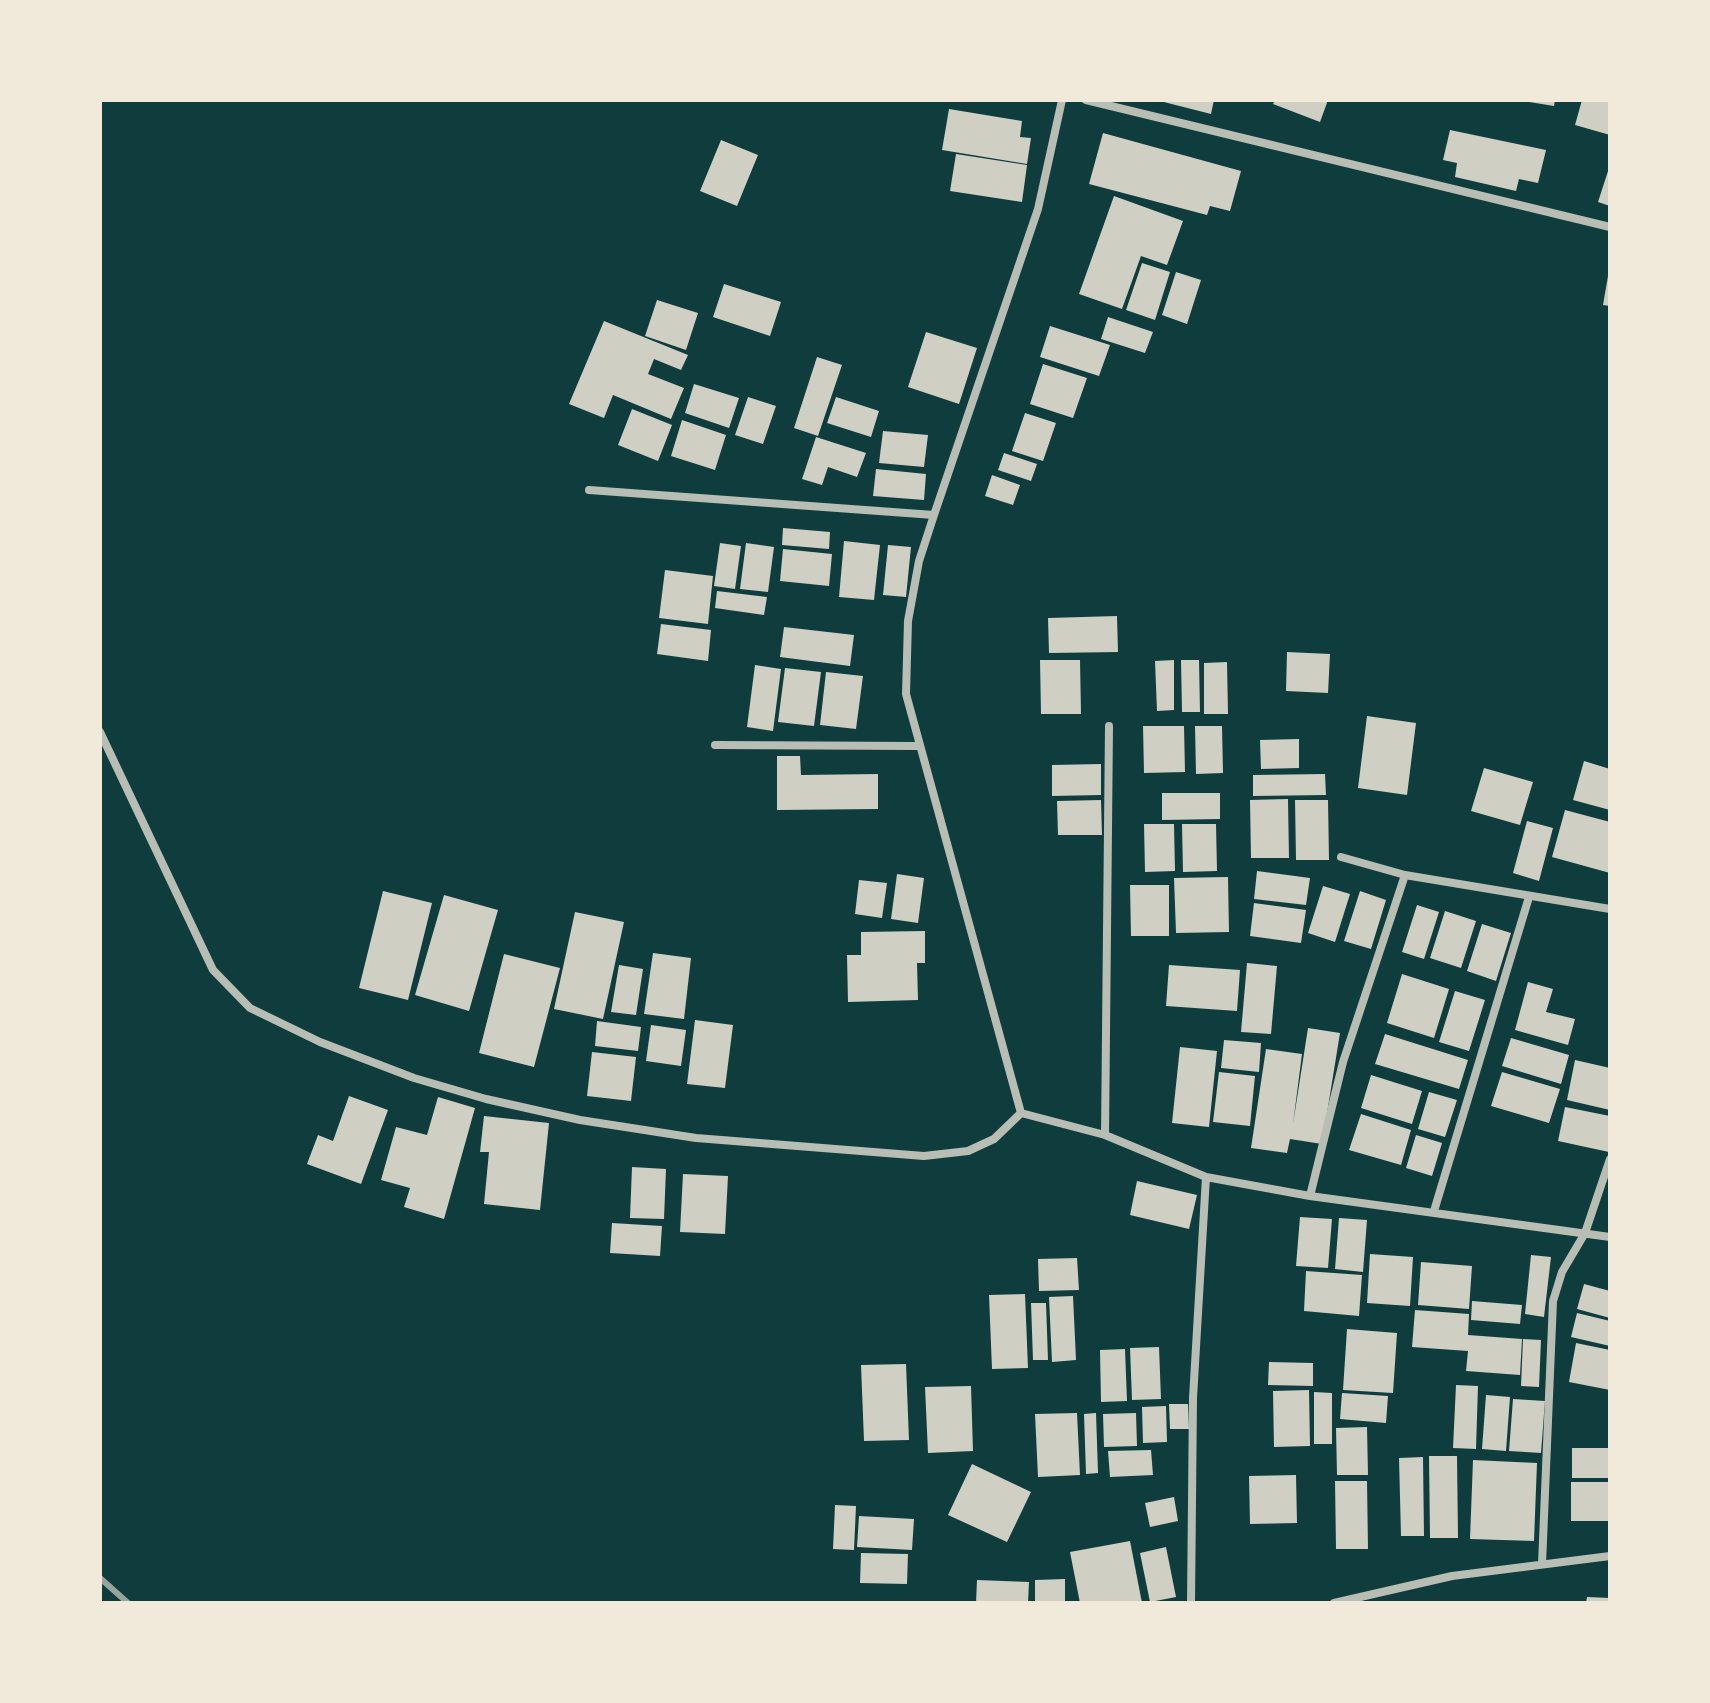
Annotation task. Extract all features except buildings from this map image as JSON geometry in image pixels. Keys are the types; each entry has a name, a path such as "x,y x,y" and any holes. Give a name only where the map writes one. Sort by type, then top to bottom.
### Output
{"street":[{"path":"1021,1113 906,694 908,621 919,561 1038,209 1062,100"},
{"path":"1086,100 1610,227"},
{"path":"589,490 934,515"},
{"path":"1105,1135 1109,726"},
{"path":"100,732 213,970 250,1008 320,1042 414,1078 486,1099 580,1120 696,1138 924,1156 968,1151 994,1139 1021,1113"},
{"path":"715,745 919,746"},
{"path":"1341,857 1405,875 1610,909"},
{"path":"1310,1196 1343,1062 1405,875"},
{"path":"1434,1211 1529,897"},
{"path":"1021,1113 1105,1135 1206,1177 1310,1196 1610,1237"},
{"path":"1542,1564 1553,1301 1562,1272 1585,1233 1610,1159"},
{"path":"1191,1603 1193,1398 1206,1177"},
{"path":"1334,1603 1452,1576 1610,1556"}],"railway":[{"path":"100,1578 128,1603"}]}
